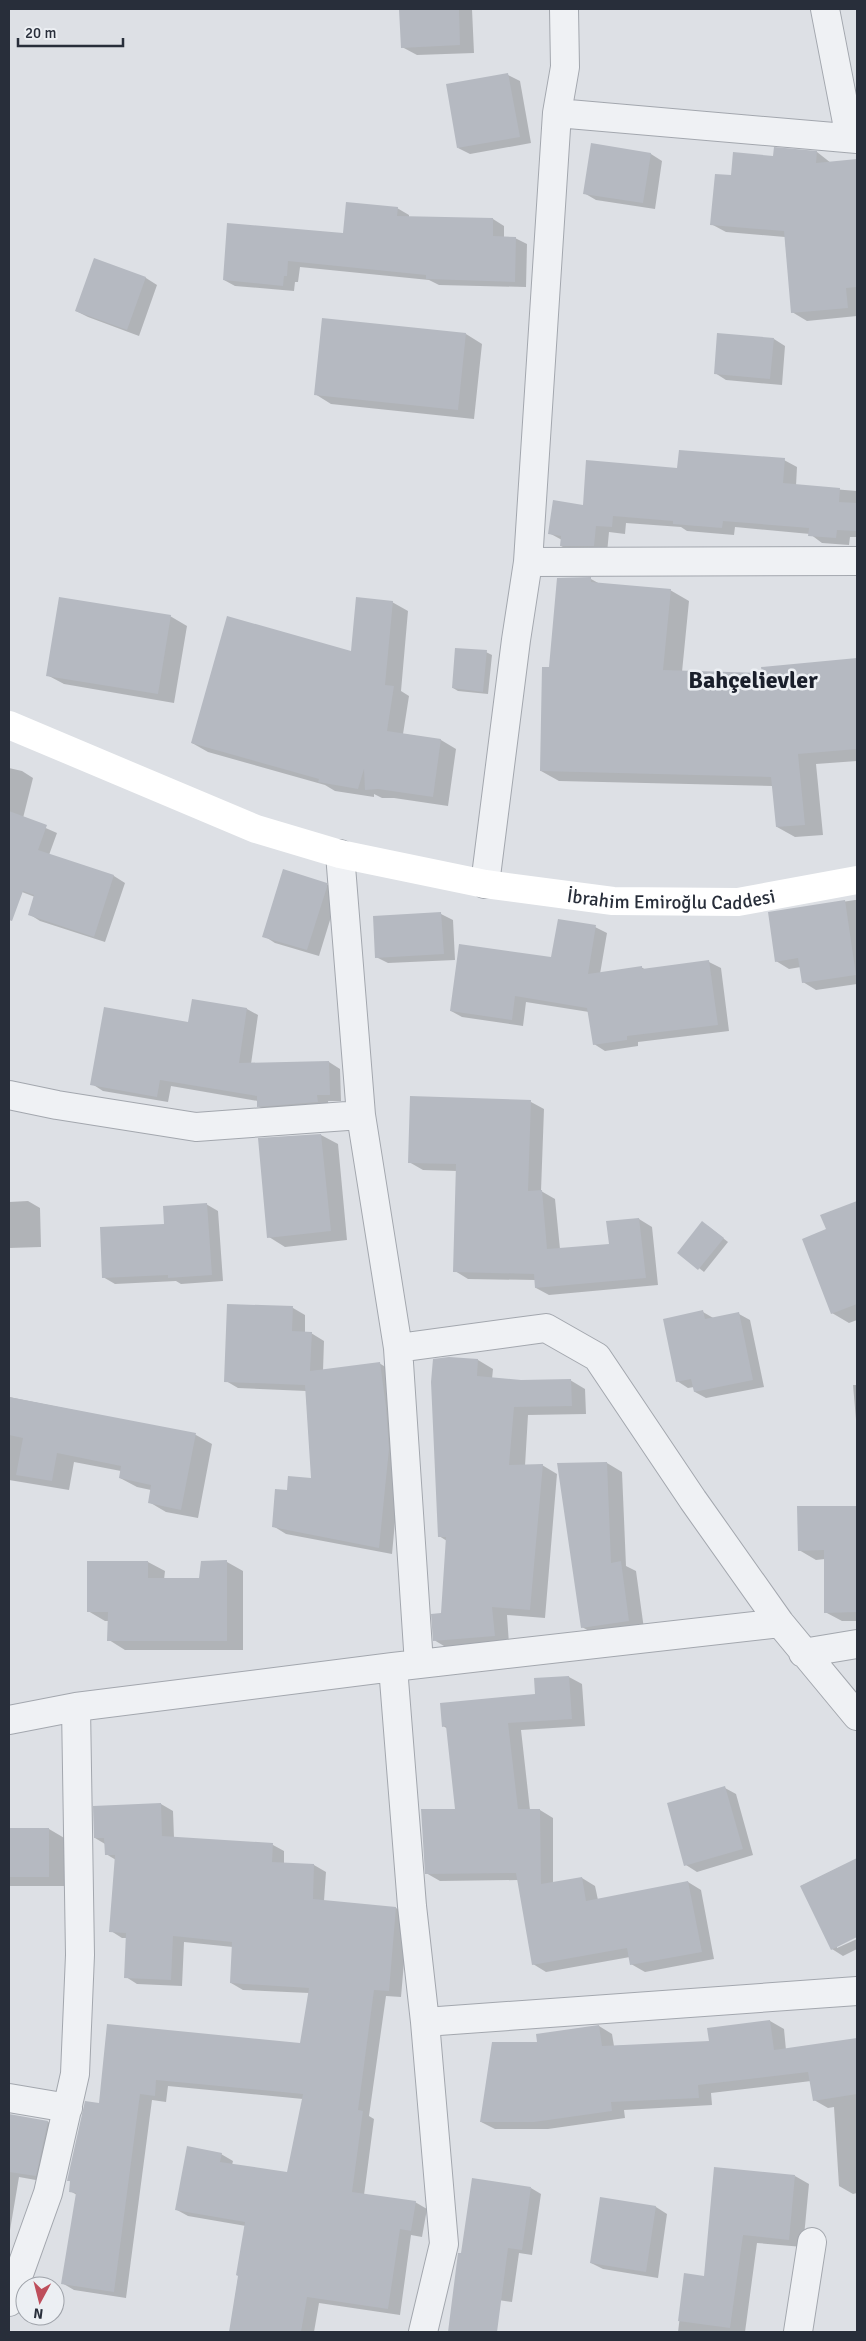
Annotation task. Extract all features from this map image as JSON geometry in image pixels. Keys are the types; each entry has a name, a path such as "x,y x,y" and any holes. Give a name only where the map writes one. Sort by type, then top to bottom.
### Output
{"street":[{"path":"486,884 516,640 528,562 557,113 564,67 564,9"},
{"path":"557,113 854,138 825,9"},
{"path":"528,562 857,561"},
{"name":"İbrahim Emiroğlu Caddesi","path":"9,725 256,829 340,854 486,884 613,901 738,902 857,880"},
{"path":"340,854 361,1115 398,1348 412,1906 425,2022 444,2244 423,2332"},
{"path":"9,1094 57,1105 196,1127 361,1115"},
{"path":"398,1348 546,1328 597,1357 693,1500 780,1624 857,1716"},
{"path":"9,1720 76,1707 406,1665 604,1645 780,1624"},
{"path":"803,1653 857,1644"},
{"path":"9,2302 48,2193 75,2074 80,1955 76,1707"},
{"path":"425,2022 857,1991"},
{"path":"9,2098 68,2108"},
{"path":"798,2332 812,2242"}],"building":[{"path":"399,9 459,9 460,45 401,48"},
{"path":"508,73 520,137 457,148 446,84"},
{"path":"591,143 651,153 643,203 583,194"},
{"path":"774,147 817,151 816,163 857,159 857,287 846,288 848,308 791,313 784,231 710,225 715,174 731,175 733,152 773,156"},
{"path":"346,202 398,207 397,216 493,218 493,236 516,237 515,282 426,279 426,275 288,261 287,276 284,276 283,286 223,280 227,223 343,233"},
{"path":"94,258 146,277 127,330 75,311"},
{"path":"322,318 466,333 458,410 314,395"},
{"path":"717,333 774,338 770,379 714,374"},
{"path":"679,450 785,458 783,483 840,488 839,502 857,503 857,531 837,530 836,538 808,536 809,528 723,521 722,528 673,524 673,521 613,516 612,527 596,526 594,546 560,546 561,536 548,534 553,500 583,505 586,460 677,468"},
{"path":"591,577 591,582 671,589 663,670 762,673 761,667 857,658 857,749 798,754 805,825 776,827 771,777 540,771 542,667 549,667 557,578"},
{"path":"59,597 171,615 158,694 46,676"},
{"path":"356,597 393,601 385,685 394,686 387,731 441,739 433,797 378,789 365,790 364,769 358,789 318,782 319,779 191,743 227,616 351,651"},
{"path":"455,648 487,650 483,692 452,688"},
{"path":"9,811 47,825 38,850 114,875 94,937 28,915 34,895 23,891 12,921 9,920"},
{"path":"283,869 327,883 307,950 262,937"},
{"path":"845,900 856,975 802,983 798,958 775,962 768,912"},
{"path":"441,912 444,954 375,958 373,916"},
{"path":"558,919 596,925 588,974 642,966 642,969 709,960 718,1025 627,1036 627,1040 593,1045 587,1008 515,996 512,1020 450,1011 459,944 551,957"},
{"path":"192,999 247,1008 239,1063 329,1061 330,1095 317,1095 318,1102 257,1107 257,1096 160,1080 157,1097 90,1085 104,1007 188,1022"},
{"path":"410,1096 531,1100 528,1191 542,1190 547,1249 609,1244 606,1221 639,1218 646,1278 535,1288 534,1274 453,1272 456,1164 408,1163"},
{"path":"321,1134 331,1231 267,1238 258,1138"},
{"path":"857,1201 857,1304 831,1314 802,1239 826,1229 820,1215"},
{"path":"207,1203 212,1275 168,1278 168,1275 102,1278 100,1227 164,1224 163,1206"},
{"path":"702,1221 724,1238 698,1270 677,1253"},
{"path":"227,1304 293,1306 292,1331 312,1332 310,1371 380,1362 389,1449 379,1548 272,1527 275,1489 287,1490 288,1476 311,1478 305,1385 224,1382"},
{"path":"703,1310 705,1319 739,1312 753,1380 694,1392 691,1379 676,1382 663,1319"},
{"path":"449,1357 478,1359 477,1376 521,1380 571,1379 572,1406 514,1407 509,1465 543,1464 530,1610 492,1607 495,1636 433,1641 431,1614 441,1613 446,1537 438,1537 431,1382 433,1359"},
{"path":"9,1397 196,1433 181,1510 148,1503 151,1485 119,1478 121,1466 57,1453 52,1481 16,1475 23,1438 9,1435"},
{"path":"607,1462 611,1563 621,1561 629,1621 581,1628 557,1463"},
{"path":"797,1506 857,1506 857,1612 824,1613 824,1550 798,1551"},
{"path":"227,1560 227,1641 107,1641 108,1612 87,1612 87,1561 148,1561 148,1578 199,1578 201,1561"},
{"path":"569,1676 572,1719 508,1723 518,1809 540,1809 541,1884 582,1877 586,1901 688,1881 702,1952 630,1965 627,1948 532,1965 516,1873 425,1874 421,1809 455,1809 446,1726 442,1727 440,1703 535,1694 534,1678"},
{"path":"725,1786 743,1849 684,1866 667,1803"},
{"path":"161,1803 162,1836 273,1843 272,1862 314,1864 313,1899 396,1907 389,1991 374,1990 358,2110 363,2111 352,2192 416,2201 411,2231 400,2229 388,2309 307,2297 301,2332 229,2332 245,2222 175,2210 187,2146 222,2153 220,2162 287,2172 303,2094 156,2080 155,2096 140,2094 114,2292 65,2285 65,2276 62,2276 76,2193 69,2192 70,2181 67,2181 85,2101 99,2103 107,2024 300,2043 309,1988 230,1983 232,1942 173,1936 171,1980 124,1978 126,1933 109,1932 115,1855 105,1855 104,1838 94,1838 93,1806"},
{"path":"9,1828 49,1828 49,1877 9,1877"},
{"path":"857,1858 857,1937 831,1950 800,1886"},
{"path":"770,2020 774,2050 857,2038 857,2094 813,2101 808,2072 698,2085 699,2098 611,2102 612,2111 534,2122 480,2122 492,2042 537,2042 536,2034 599,2025 602,2046 709,2041 707,2028"},
{"path":"9,2114 48,2121 36,2176 9,2172"},
{"path":"714,2167 795,2175 789,2240 743,2235 730,2328 678,2321 684,2273 704,2276"},
{"path":"472,2178 531,2187 522,2250 508,2248 497,2332 448,2332 458,2253 461,2253"},
{"path":"600,2197 656,2206 646,2272 590,2263"}],"district":[{"name":"Bahçelievler","path":"753,680"}]}
